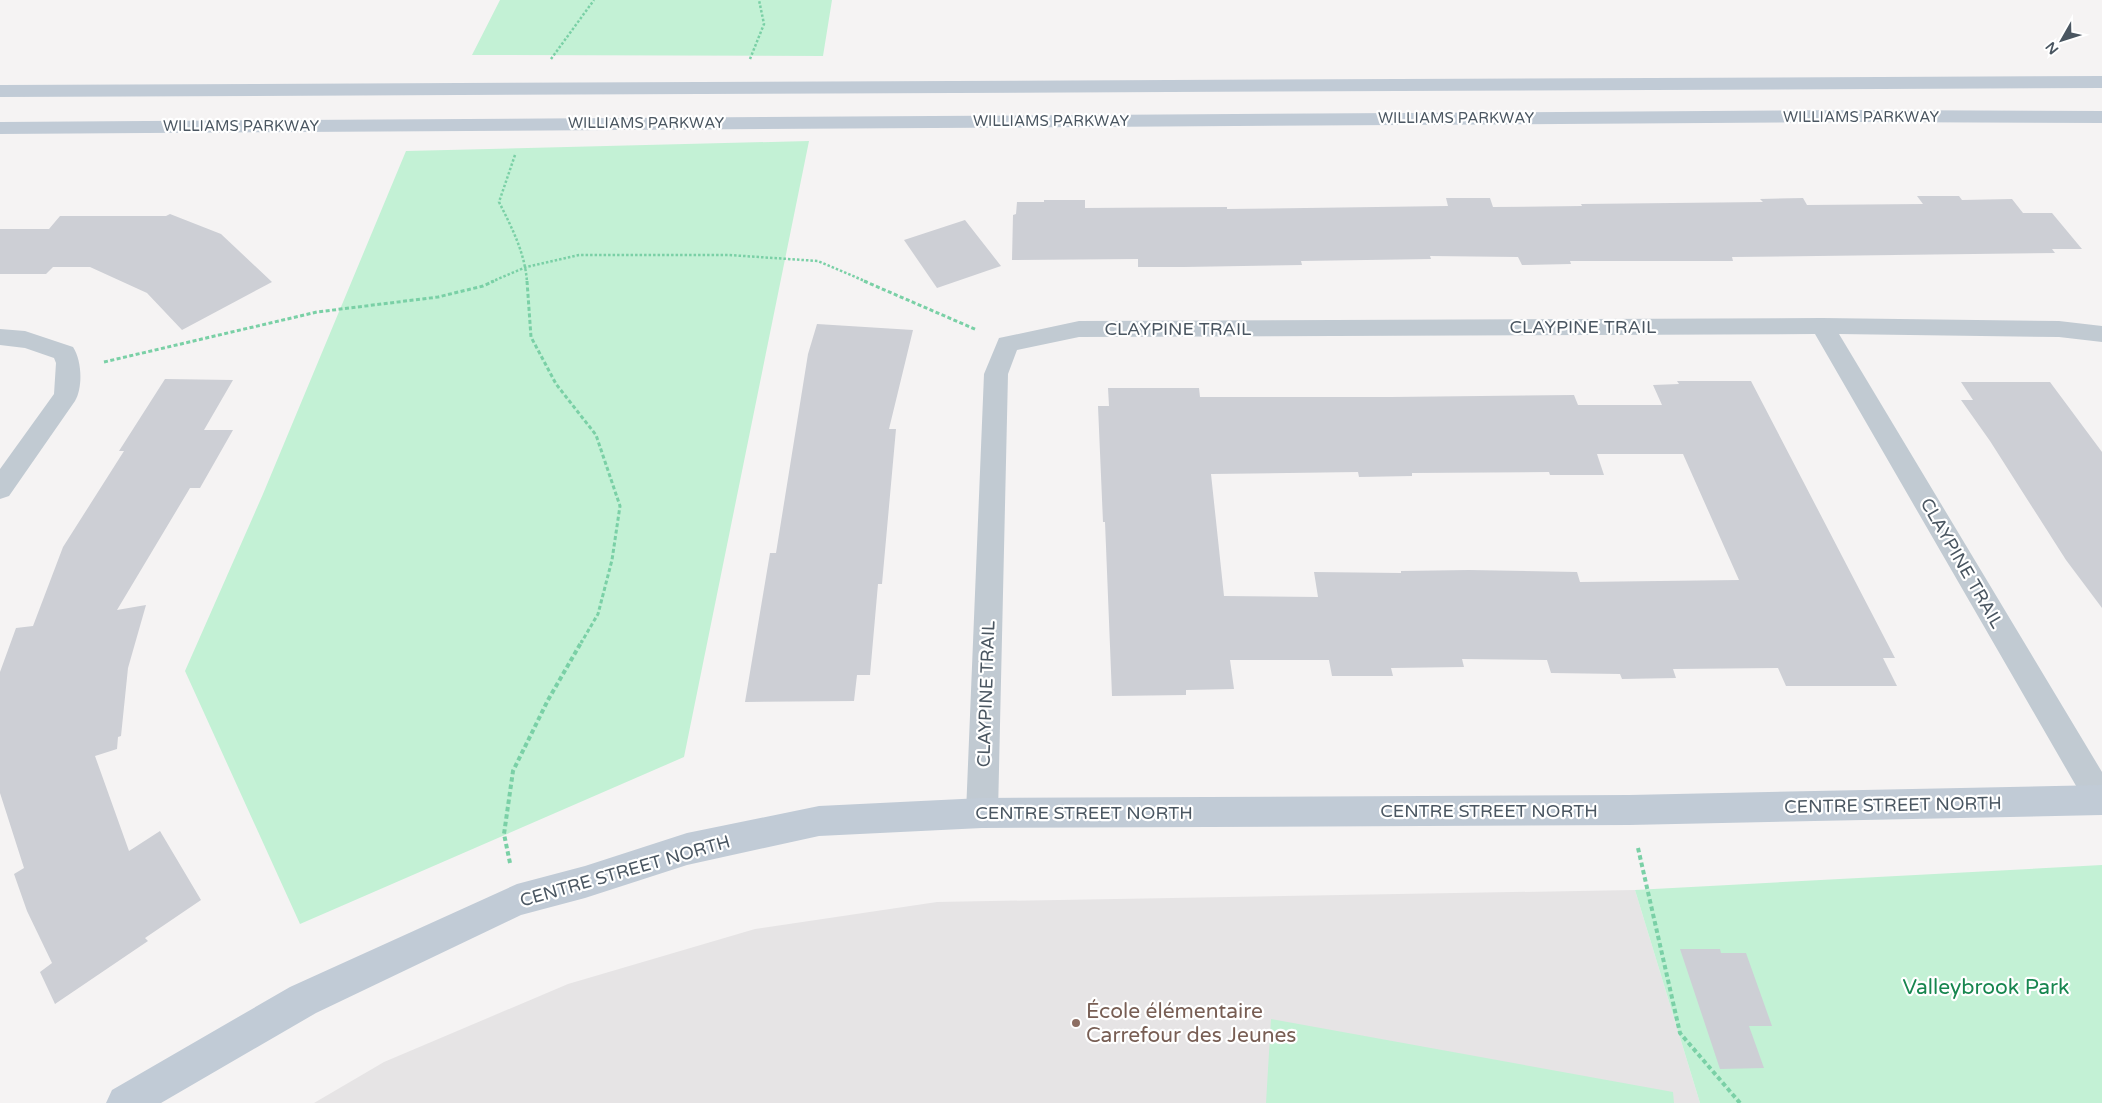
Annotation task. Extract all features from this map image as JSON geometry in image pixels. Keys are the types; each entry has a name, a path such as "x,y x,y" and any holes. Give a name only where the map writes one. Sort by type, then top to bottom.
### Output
{"main road":[{"name":"WILLIAMS PARKWAY","path":"0,91 2102,82"},
{"name":"WILLIAMS PARKWAY","path":"0,128 1812,116 2102,117"},
{"name":"CENTRE STREET NORTH","path":"125,1103 303,1000 517,900 586,882 687,849 819,821 982,813 1629,810 2102,800"}],"street":[{"name":"CLAYPINE TRAIL","path":"1822,326 2102,800"},
{"name":"CLAYPINE TRAIL","path":"982,813 996,374 1007,344 1079,329 1822,326 2059,329 2102,334"},
{"path":"0,337 14,336 65,353 68,363 66,395 0,489"}],"path":[{"path":"550,60 594,0"},
{"path":"739,88 764,24 758,0"},
{"path":"516,152 499,202 515,233 526,266 531,338 556,384 596,435 620,506 612,560 598,614 548,700 513,771 504,834 517,900"},
{"path":"68,363 100,363 317,312 438,297 483,286 526,266 579,256 729,255 818,261 1007,344"},
{"path":"1629,810 1680,1033 1740,1103"}],"shaded area":[{"name":"École élémentaire Carrefour des Jeunes","path":"1635,890 1700,1103 314,1103 384,1062 568,984 755,929 937,902"}],"green space":[{"path":"500,0 832,0 823,56 472,55"},
{"path":"809,141 684,757 300,924 185,671 263,494 406,151"},
{"name":"Valleybrook Park","path":"2102,865 2102,1103 1700,1103 1635,890"},
{"path":"1271,1019 1673,1092 1674,1103 1266,1103"}],"building":[{"path":"1917,196 1959,196 1962,200 2012,199 2023,213 2052,213 2082,249 2052,249 2055,253 1732,257 1733,261 1570,261 1571,264 1522,265 1518,257 1430,256 1431,259 1301,261 1302,265 1184,267 1138,267 1138,259 1012,260 1013,215 1016,214 1017,202 1044,202 1044,200 1085,200 1085,208 1227,207 1227,209 1448,206 1446,198 1490,198 1493,207 1763,202 1760,199 1803,198 1807,205 1923,204"},
{"path":"170,214 221,234 272,282 182,330 147,293 90,267 53,267 46,274 0,274 0,229 49,229 60,216 166,216"},
{"path":"965,220 1001,266 937,288 904,240"},
{"path":"817,324 913,330 889,429 896,429 882,584 878,584 870,675 857,675 854,701 745,702 770,553 776,553 808,354"},
{"path":"165,379 233,380 204,430 233,430 200,488 190,488 117,610 146,605 128,668 121,736 118,737 117,749 95,756 129,851 160,831 201,900 145,938 148,941 55,1004 40,972 52,963 27,911 14,874 24,868 0,793 0,672 16,628 33,626 63,547 124,451 119,451"},
{"path":"1677,381 1751,381 1895,658 1883,658 1897,686 1786,686 1778,668 1673,669 1676,678 1622,679 1620,674 1551,673 1547,660 1462,659 1464,667 1391,668 1393,676 1332,676 1329,660 1230,660 1234,689 1186,690 1186,695 1112,696 1098,406 1109,406 1108,388 1199,388 1200,397 1574,395 1578,405 1662,405 1653,385 1679,384","holes":["1597,454 1683,454 1739,580 1580,582 1577,572 1469,570 1401,571 1401,573 1314,572 1318,597 1224,596 1211,474 1358,472 1359,477 1412,476 1412,473 1549,472 1550,475 1604,475"]},
{"path":"1961,382 2050,382 2102,452 2102,608 2066,560 1990,441 1961,400 1973,400"},
{"path":"1680,949 1720,949 1721,953 1746,953 1772,1026 1749,1026 1764,1068 1720,1069"}],"place":[{"name":"École élémentaire Carrefour des Jeunes","path":"1076,1023"}]}
